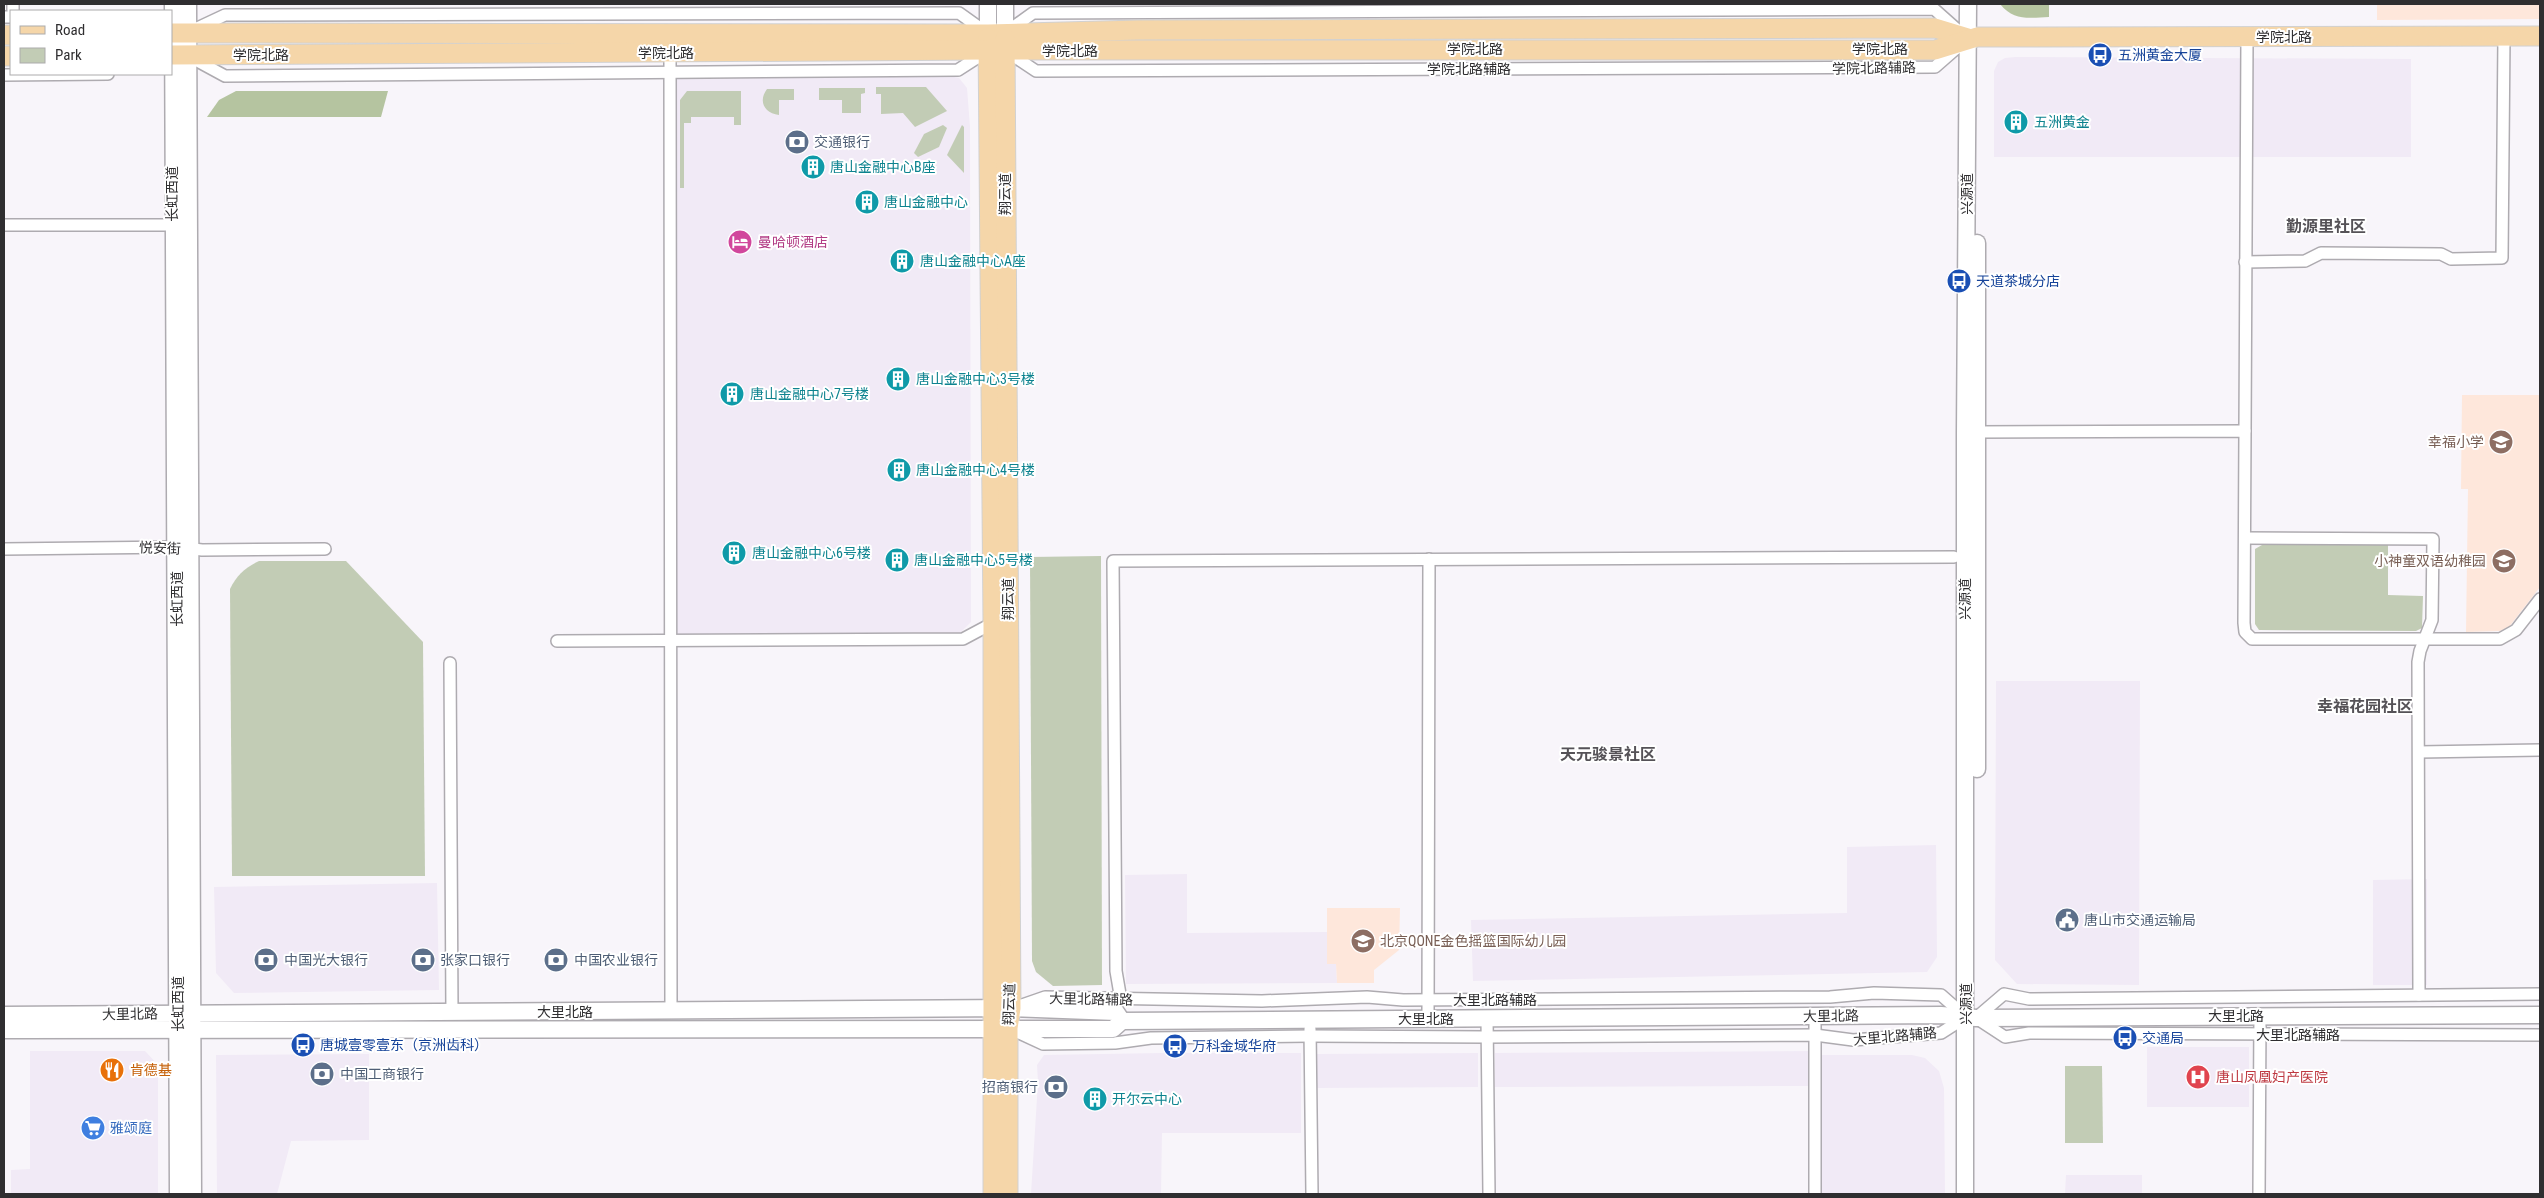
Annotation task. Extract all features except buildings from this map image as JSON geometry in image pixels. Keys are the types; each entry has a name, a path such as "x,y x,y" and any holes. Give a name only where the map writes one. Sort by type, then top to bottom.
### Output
{"main road":[{"name":"长虹西道","path":"173,4 176,33 172,226 181,550"},
{"name":"长虹西道","path":"176,33 188,4"},
{"name":"翔云道","path":"988,4 996,42 1001,1008 993,1194"},
{"name":"翔云道","path":"1001,1008 993,624 996,42 1005,4"},
{"name":"兴源道","path":"1968,4 1972,38 1971,1018 1975,1194"},
{"name":"兴源道","path":"1972,38 1977,4"},
{"name":"学院北路","path":"175,55 670,54 996,42 1573,30 1781,20 1935,28 1972,38 2540,36"},
{"name":"学院北路","path":"176,33 592,33 996,42 1138,21 1573,30 1780,49 1935,50 1972,38"},
{"path":"592,33 593,54"},
{"name":"长虹西道","path":"175,55 185,1021 193,1194"},
{"name":"大里北路","path":"4,1030 185,1021 452,1012 1001,1008 1116,1012 1122,1021"},
{"name":"大里北路","path":"4,1015 185,1021 1113,1029 1122,1021 1310,1027 1428,1019 1487,1018 1941,1015 1971,1018 2540,1015"},
{"name":"兴源道","path":"1966,1194 1971,1018"},
{"name":"长虹西道","path":"178,1194 185,1021"},
{"name":"翔云道","path":"1000,1028 1008,1194"}],"street":[{"name":"学院北路辅路","path":"176,33 225,15 959,13 1036,71 1935,67 1972,38"},
{"path":"592,14 592,33"},
{"path":"1573,30 1573,69"},
{"path":"2245,262 2305,261 2321,253 2441,254 2451,259 2502,258 2504,36"},
{"path":"2247,38 2245,632 2252,638 2494,639 2508,636 2516,630 2540,599"},
{"path":"175,55 225,76 383,77 958,70 996,42"},
{"path":"1778,69 1780,49"},
{"path":"593,54 593,75"},
{"path":"670,54 671,1011"},
{"path":"383,77 392,55"},
{"path":"4,224 172,226"},
{"path":"1971,433 2245,432"},
{"path":"2245,538 2433,539 2432,620 2426,640 2420,651 2418,662 2419,994"},
{"name":"悦安街","path":"4,549 181,550"},
{"path":"181,550 325,549"},
{"name":"悦安街","path":"4,554 181,550"},
{"path":"1121,1000 1116,971 1113,561 1954,557"},
{"path":"1428,1019 1430,559"},
{"path":"557,641 963,639 993,624"},
{"path":"450,663 452,1012"},
{"path":"2418,752 2540,750"},
{"name":"大里北路辅路","path":"1001,1008 1045,997 1121,1000 1262,1001 1367,997 1428,1000 1830,997 1874,993 1941,995 1971,1018 2005,1037 2029,1033 2540,1035"},
{"name":"大里北路辅路","path":"1000,1028 1042,1044 1115,1043 1152,1038 1310,1027 1486,1038 1815,1035 1853,1040 1941,1033 1971,1018 2004,994 2029,1000 2540,994"},
{"path":"2260,1016 2260,1194"},
{"path":"1814,1194 1815,1017"},
{"path":"1487,1018 1489,1194"},
{"path":"1310,1027 1312,1194"}],"shaded area":[{"path":"2377,4 2540,4 2540,19 2377,20"},
{"path":"2005,58 2411,59 2411,157 1994,157 1994,71 1998,62"},
{"name":"唐山金融中心","path":"950,76 959,78 967,88 970,127 971,622 959,634 674,635 666,79"},
{"name":"幸福小学","path":"2462,395 2540,395 2540,587 2509,627 2500,631 2466,632 2468,489 2461,489"},
{"path":"1996,681 2140,681 2139,985 2017,984 1995,960"},
{"path":"1936,845 1937,957 1927,972 1473,981 1471,920 1847,913 1847,847"},
{"path":"1187,874 1187,933 1327,932 1327,964 1336,964 1337,983 1126,984 1125,875"},
{"path":"2427,879 2427,985 2373,985 2373,880"},
{"path":"437,883 439,990 234,993 216,973 214,887"},
{"name":"北京QONE金色摇篮国际幼儿园","path":"1327,908 1400,908 1399,950 1374,970 1374,983 1337,983 1336,964 1327,964"},
{"name":"唐山凤凰妇产医院","path":"2147,1047 2249,1047 2249,1107 2147,1107"},
{"name":"雅颂庭","path":"30,1051 145,1051 158,1065 158,1194 11,1194 11,1170 30,1169"},
{"path":"1815,1051 1817,1055 1912,1055 1925,1058 1939,1071 1944,1088 1945,1194 1818,1194 1815,1086 1495,1087 1495,1053"},
{"name":"开尔云中心","path":"1301,1053 1301,1133 1162,1133 1161,1194 1031,1194 1038,1082 1037,1065 1044,1055"},
{"path":"1478,1053 1478,1087 1317,1088 1317,1054"},
{"path":"369,1054 369,1140 291,1141 277,1194 217,1194 216,1055"},
{"path":"2066,1175 2142,1175 2142,1194 2065,1194"}],"green space":[{"path":"2000,4 2049,4 2049,17 2028,18 2016,16"},
{"path":"876,87 926,87 947,111 915,127 903,113 881,114 881,94 876,94"},
{"path":"819,88 865,88 865,93 861,94 861,113 842,113 842,100 819,100"},
{"path":"767,89 794,89 794,100 779,100 779,115 774,114 764,106 763,98"},
{"path":"236,91 388,91 381,117 207,117 219,100"},
{"path":"687,91 741,91 741,125 734,125 734,117 691,117 691,123 684,123 684,188 680,188 680,100"},
{"path":"943,125 947,128 939,147 918,157 914,153 924,134"},
{"path":"962,125 964,127 964,173 947,155"},
{"path":"2262,545 2388,545 2388,595 2423,596 2422,628 2416,631 2259,630 2255,624 2255,549"},
{"path":"1101,556 1102,985 1053,986 1036,972 1032,961 1030,557"},
{"path":"259,561 346,561 423,642 425,876 232,876 230,589 242,572"},
{"path":"2065,1066 2102,1066 2103,1143 2065,1143"}],"place":[{"name":"五洲黄金大厦","path":"2100,55"},
{"name":"五洲黄金","path":"2016,122"},
{"name":"交通银行","path":"797,142"},
{"name":"唐山金融中心B座","path":"813,167"},
{"name":"唐山金融中心","path":"867,202"},
{"name":"曼哈顿酒店","path":"740,242"},
{"name":"唐山金融中心A座","path":"902,261"},
{"name":"天道茶城分店","path":"1959,281"},
{"name":"唐山金融中心3号楼","path":"898,379"},
{"name":"唐山金融中心7号楼","path":"732,394"},
{"name":"幸福小学","path":"2501,442"},
{"name":"唐山金融中心4号楼","path":"899,470"},
{"name":"唐山金融中心6号楼","path":"734,553"},
{"name":"唐山金融中心5号楼","path":"897,560"},
{"name":"小神童双语幼稚园","path":"2504,561"},
{"name":"唐山市交通运输局","path":"2067,920"},
{"name":"北京QONE金色摇篮国际幼儿园","path":"1363,941"},
{"name":"中国光大银行","path":"266,960"},
{"name":"张家口银行","path":"423,960"},
{"name":"中国农业银行","path":"556,960"},
{"name":"交通局","path":"2125,1038"},
{"name":"唐城壹零壹东（京洲齿科）","path":"303,1045"},
{"name":"万科金域华府","path":"1175,1046"},
{"name":"肯德基","path":"112,1070"},
{"name":"中国工商银行","path":"322,1074"},
{"name":"唐山凤凰妇产医院","path":"2198,1077"},
{"name":"招商银行","path":"1056,1087"},
{"name":"开尔云中心","path":"1095,1099"},
{"name":"雅颂庭","path":"93,1128"}],"district":[{"name":"勤源里社区","path":"2326,226"},
{"name":"幸福花园社区","path":"2365,706"},
{"name":"天元骏景社区","path":"1608,754"}]}
